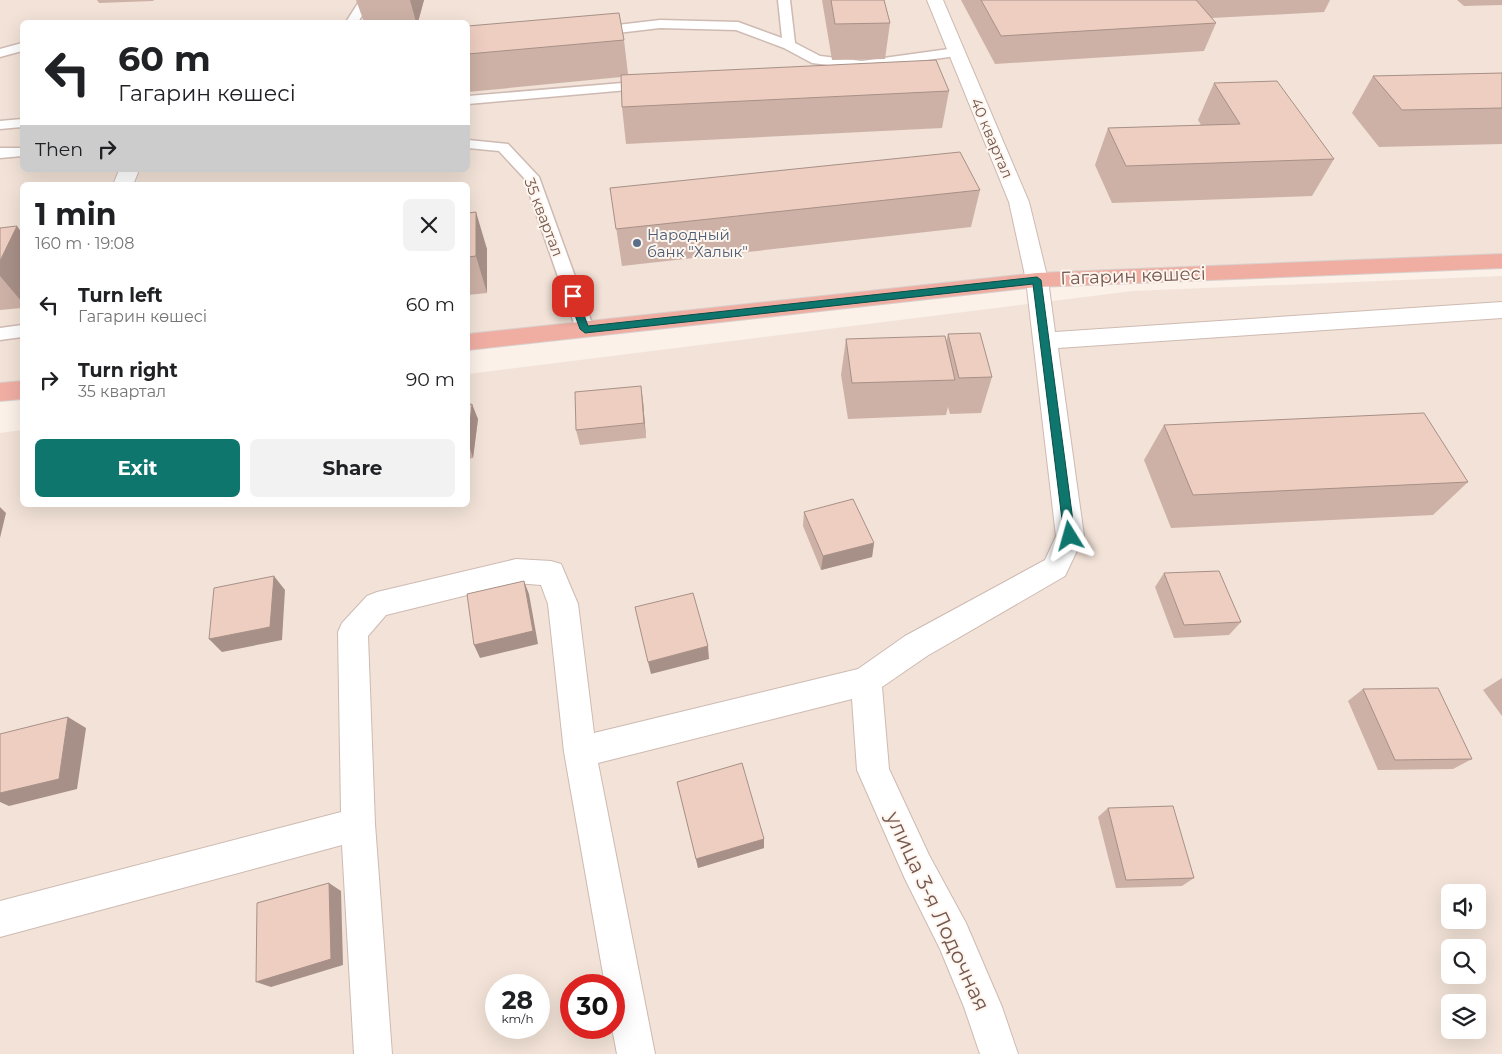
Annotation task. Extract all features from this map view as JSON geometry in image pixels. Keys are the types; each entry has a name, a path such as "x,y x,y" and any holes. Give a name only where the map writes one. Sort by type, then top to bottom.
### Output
{"highway":[{"name":"Гагарин көшесі","path":"470,342 1037,280 1502,261"},
{"path":"0,392 20,390"}],"street":[{"name":"40 квартал","path":"866,681 916,646 1055,568 1070,536 1037,280 1019,202 935,0"},
{"path":"1045,340 1502,310"},
{"path":"373,1054 358,824 353,632 377,605 516,571 551,573 563,604 580,752 636,1054"},
{"path":"580,752 866,681"},
{"name":"улица 3-я Лодочная","path":"866,681 873,770 917,867 953,936 983,1007 999,1054"},
{"path":"0,919 358,824"}],"lane":[{"path":"353,20 366,0"},
{"path":"784,0 789,45"},
{"path":"583,33 660,24 738,26 789,45 817,60 862,65 956,52"},
{"path":"0,53 20,48"},
{"path":"470,100 646,85"},
{"path":"0,125 20,123"},
{"name":"35 квартал","path":"470,144 504,147 532,177 585,329"},
{"path":"0,153 20,152"},
{"path":"0,334 20,331"}],"shaded area":[{"path":"0,0 1502,0 1502,263 1037,280 470,340 470,182 20,182 20,386 0,389"},
{"path":"1502,276 1502,1054 0,1054 0,433 20,430 20,507 470,507 470,374 1133,291"}],"building":[{"path":"831,0 884,0 890,23 835,24"},
{"path":"981,0 1196,0 1216,23 1001,36"},
{"path":"619,13 624,40 470,54 470,26"},
{"path":"936,60 949,91 622,107 621,75"},
{"path":"1502,73 1502,108 1402,110 1373,76"},
{"path":"1277,81 1334,159 1126,166 1108,128 1240,124 1214,83"},
{"path":"960,152 980,190 616,229 610,188"},
{"path":"476,212 476,256 470,257 470,213"},
{"path":"17,226 0,261 0,228"},
{"path":"980,333 992,377 959,378 948,334"},
{"path":"945,336 955,380 852,383 846,339"},
{"path":"641,386 644,423 576,430 575,392"},
{"path":"470,404 472,404 470,424"},
{"path":"1424,413 1468,482 1193,495 1164,425"},
{"path":"853,499 874,543 823,556 804,512"},
{"path":"1219,571 1241,622 1184,625 1164,573"},
{"path":"274,576 270,627 209,639 214,588"},
{"path":"524,581 533,631 474,645 467,594"},
{"path":"693,593 708,646 648,662 635,607"},
{"path":"1438,688 1472,759 1395,760 1363,689"},
{"path":"68,717 59,779 0,793 0,734"},
{"path":"742,763 764,839 696,859 677,782"},
{"path":"1173,806 1194,878 1126,880 1108,808"},
{"path":"329,883 331,959 256,982 257,903"}],"place":[{"name":"Народный банк \"Халык\"","path":"637,243"}],"route":[{"path":"573,296 585,329 1037,280 1070,536"}]}
